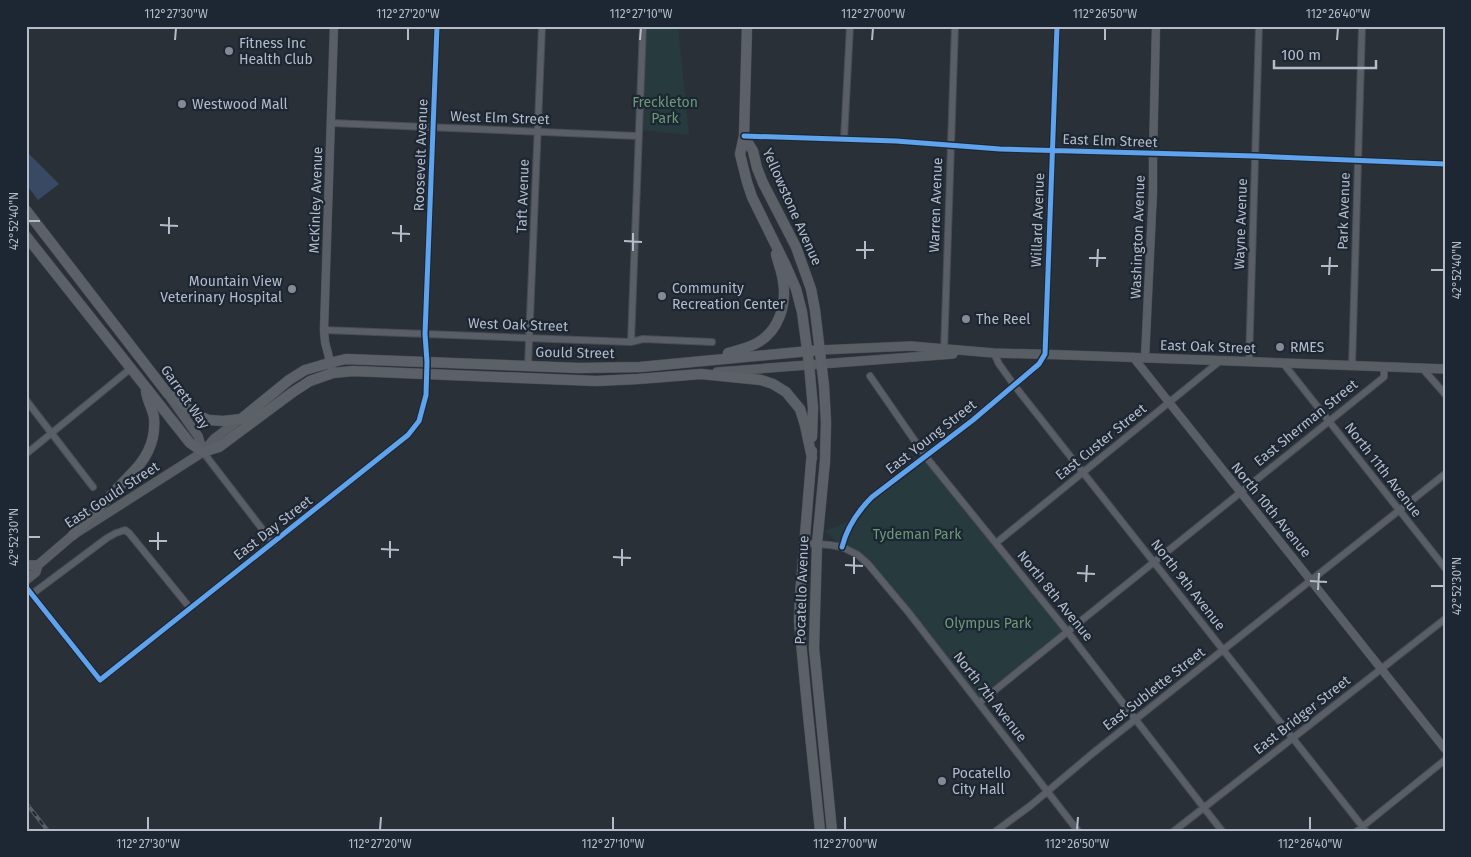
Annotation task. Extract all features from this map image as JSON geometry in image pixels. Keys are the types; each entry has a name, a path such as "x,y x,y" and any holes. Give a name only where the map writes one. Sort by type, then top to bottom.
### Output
{"main road":[{"name":"Yellowstone Avenue","path":"747,26 744,136 740,154 746,182 760,216 796,289 802,312 808,351"},
{"name":"Yellowstone Avenue","path":"744,136 753,151 763,183 804,267 811,289 820,350"},
{"name":"Garrett Way","path":"26,210 168,394 198,436 203,452"},
{"name":"Garrett Way","path":"26,236 190,443 203,452"},
{"path":"678,364 742,349 761,340 773,329 783,306 784,288 771,236"},
{"name":"East Oak Street","path":"820,350 891,346 944,352"},
{"name":"Gould Street","path":"329,363 346,360 617,368 820,350"},
{"name":"Pocatello Avenue","path":"820,350 826,422 825,461 817,544 814,648 832,831"},
{"name":"Pocatello Avenue","path":"808,351 813,408 812,458 800,596 800,629 820,831"},
{"name":"East Oak Street","path":"821,363 944,352 971,352 1445,369"},
{"name":"East Gould Street","path":"203,452 214,439 297,375 305,370 329,363"},
{"name":"Gould Street","path":"333,373 353,371 596,381 821,363"},
{"name":"East Gould Street","path":"26,580 36,572 38,565 73,535 203,452 220,447 310,381 333,373"},
{"path":"701,374 761,380 774,384 786,392 803,416 812,458"},
{"path":"73,535 139,467 152,444 154,418 146,396 145,386"},
{"path":"168,394 197,415 209,420 241,419"},
{"path":"26,567 29,564 38,565"}],"street":[{"name":"McKinley Avenue","path":"333,373 329,363 324,330 334,26"},
{"name":"Roosevelt Avenue","path":"427,374 426,334 437,26"},
{"name":"Taft Avenue","path":"528,366 542,26"},
{"path":"631,342 643,26"},
{"path":"844,139 850,26"},
{"name":"Warren Avenue","path":"944,352 955,26"},
{"name":"Willard Avenue","path":"1046,354 1057,26"},
{"name":"Washington Avenue","path":"1146,358 1153,191 1156,26"},
{"name":"Wayne Avenue","path":"1249,362 1259,26"},
{"name":"Park Avenue","path":"1352,366 1362,26"},
{"name":"West Elm Street","path":"331,124 638,136"},
{"name":"East Elm Street","path":"744,136 896,141 1000,149 1255,156 1445,164"},
{"name":"West Oak Street","path":"324,330 631,342 643,339 712,342"},
{"name":"North 9th Avenue","path":"994,353 999,364 1014,385 1294,738 1362,829"},
{"name":"East Young Street","path":"842,547 861,508 872,497 926,457 1014,385 1039,364 1046,354"},
{"name":"North 10th Avenue","path":"1133,357 1445,749"},
{"name":"East Custer Street","path":"996,543 1220,361"},
{"name":"North 11th Avenue","path":"1282,363 1445,568"},
{"name":"East Sherman Street","path":"979,702 1384,377 1384,367"},
{"path":"1422,368 1445,394"},
{"path":"26,454 130,369"},
{"name":"East Day Street","path":"32,594 100,680 408,435 419,421 426,395 427,374"},
{"name":"North 8th Avenue","path":"870,376 926,457 1068,631 1222,831"},
{"path":"26,400 93,487"},
{"path":"203,452 273,542"},
{"name":"East Sublette Street","path":"996,831 1445,474"},
{"path":"26,587 32,594 107,538 125,530 130,533 190,608"},
{"name":"North 7th Avenue","path":"804,543 842,547 858,555 868,564 909,613 1078,831"},
{"name":"East Bridger Street","path":"1174,831 1445,619"},
{"path":"1362,829 1445,760"}],"green space":[{"name":"Freckleton Park","path":"647,26 678,26 689,135 642,130"},
{"path":"926,457 1067,631 979,703 868,564 842,547 825,531 854,519 861,508"}],"water":[{"path":"26,151 59,184 38,200 26,184"}],"railway":[{"path":"26,803 48,831"}],"cycle path":[{"path":"26,587 100,680 408,435 419,421 426,395 427,362 425,334 437,26"},
{"path":"842,547 854,520 872,497 973,420 1039,364 1045,354 1057,26"},
{"path":"744,136 896,141 1000,149 1255,156 1445,164"}],"place":[{"name":"Fitness Inc Health Club","path":"229,51"},
{"name":"Westwood Mall","path":"182,104"},
{"name":"Mountain View Veterinary Hospital","path":"292,289"},
{"name":"Community Recreation Center","path":"662,296"},
{"name":"The Reel","path":"966,319"},
{"name":"RMES","path":"1280,347"},
{"name":"Pocatello City Hall","path":"942,781"}],"park label":[{"name":"Tydeman Park","path":"917,534"},
{"name":"Olympus Park","path":"988,623"}]}
